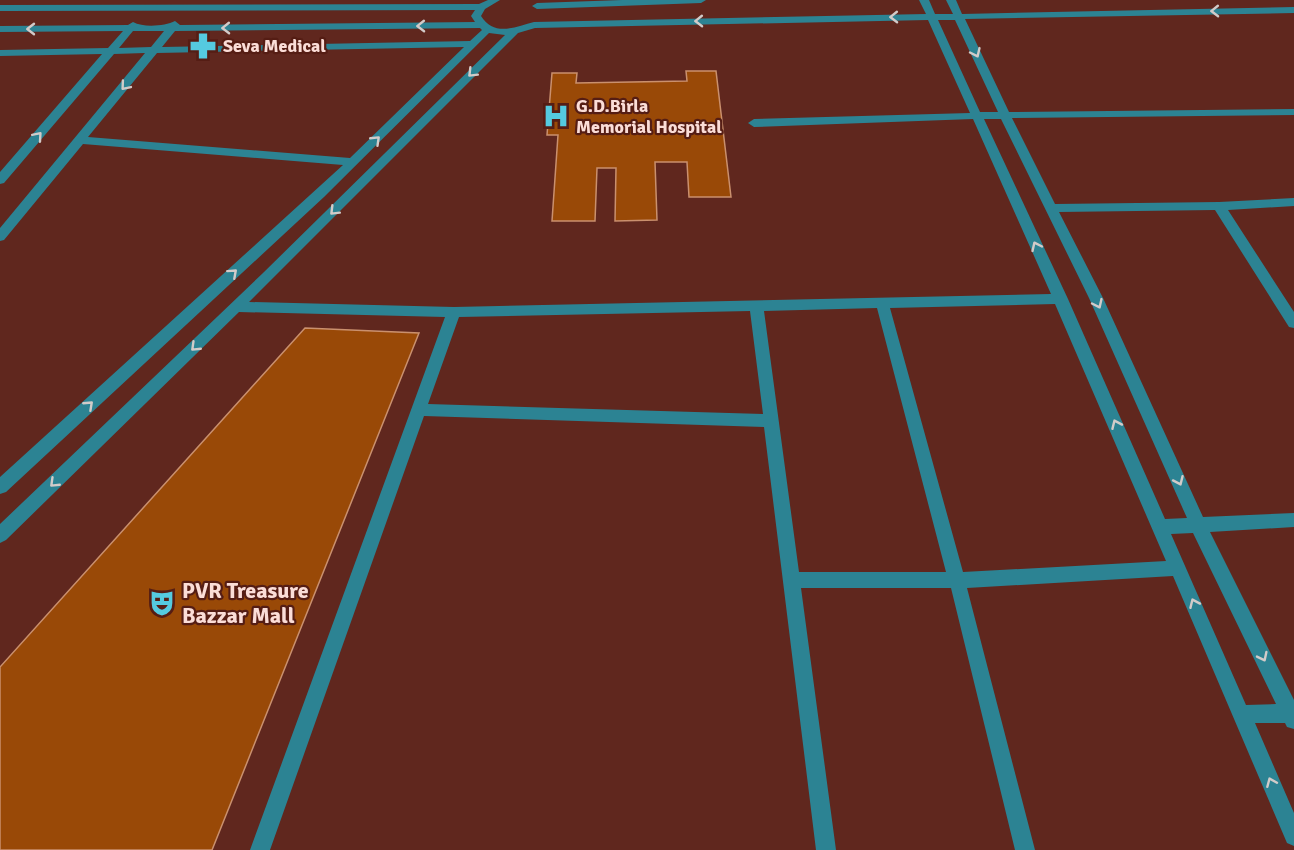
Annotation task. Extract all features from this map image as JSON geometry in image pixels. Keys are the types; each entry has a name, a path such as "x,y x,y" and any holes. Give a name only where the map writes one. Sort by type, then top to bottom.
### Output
{"street":[{"path":"483,27 476,16 482,7 495,0"},
{"path":"531,2 701,0"},
{"path":"924,0 1061,299 1294,836"},
{"path":"951,0 1096,298 1198,525 1293,716 1242,714"},
{"path":"531,2 540,15 534,25"},
{"path":"0,8 32,4 147,8 482,7"},
{"path":"0,180 147,8"},
{"path":"0,237 188,8"},
{"path":"0,29 483,27 502,33 514,32 534,25 1294,10"},
{"path":"0,487 354,162 473,44 483,27"},
{"path":"0,535 236,307 514,32"},
{"path":"0,53 153,52 473,44"},
{"path":"754,123 1005,115 1294,112"},
{"path":"81,140 354,162"},
{"path":"1052,208 1219,206 1294,202"},
{"path":"1219,206 1294,323"},
{"path":"236,307 454,312 1061,299"},
{"path":"882,302 957,580 1025,850"},
{"path":"756,304 826,850"},
{"path":"260,850 454,312"},
{"path":"418,410 772,421"},
{"path":"1161,527 1294,520"},
{"path":"793,580 957,580 1179,568"}],"building":[{"path":"686,71 716,71 731,197 689,197 687,162 655,162 657,220 615,221 616,168 597,168 595,221 552,221 558,135 547,135 552,73 577,73 576,83 687,81"},
{"path":"305,328 419,333 212,850 0,850 0,667"}],"place":[{"name":"Seva Medical","path":"203,46"},
{"name":"G.D.Birla Memorial Hospital","path":"556,116"},
{"name":"PVR Treasure Bazzar Mall","path":"162,603"}]}
